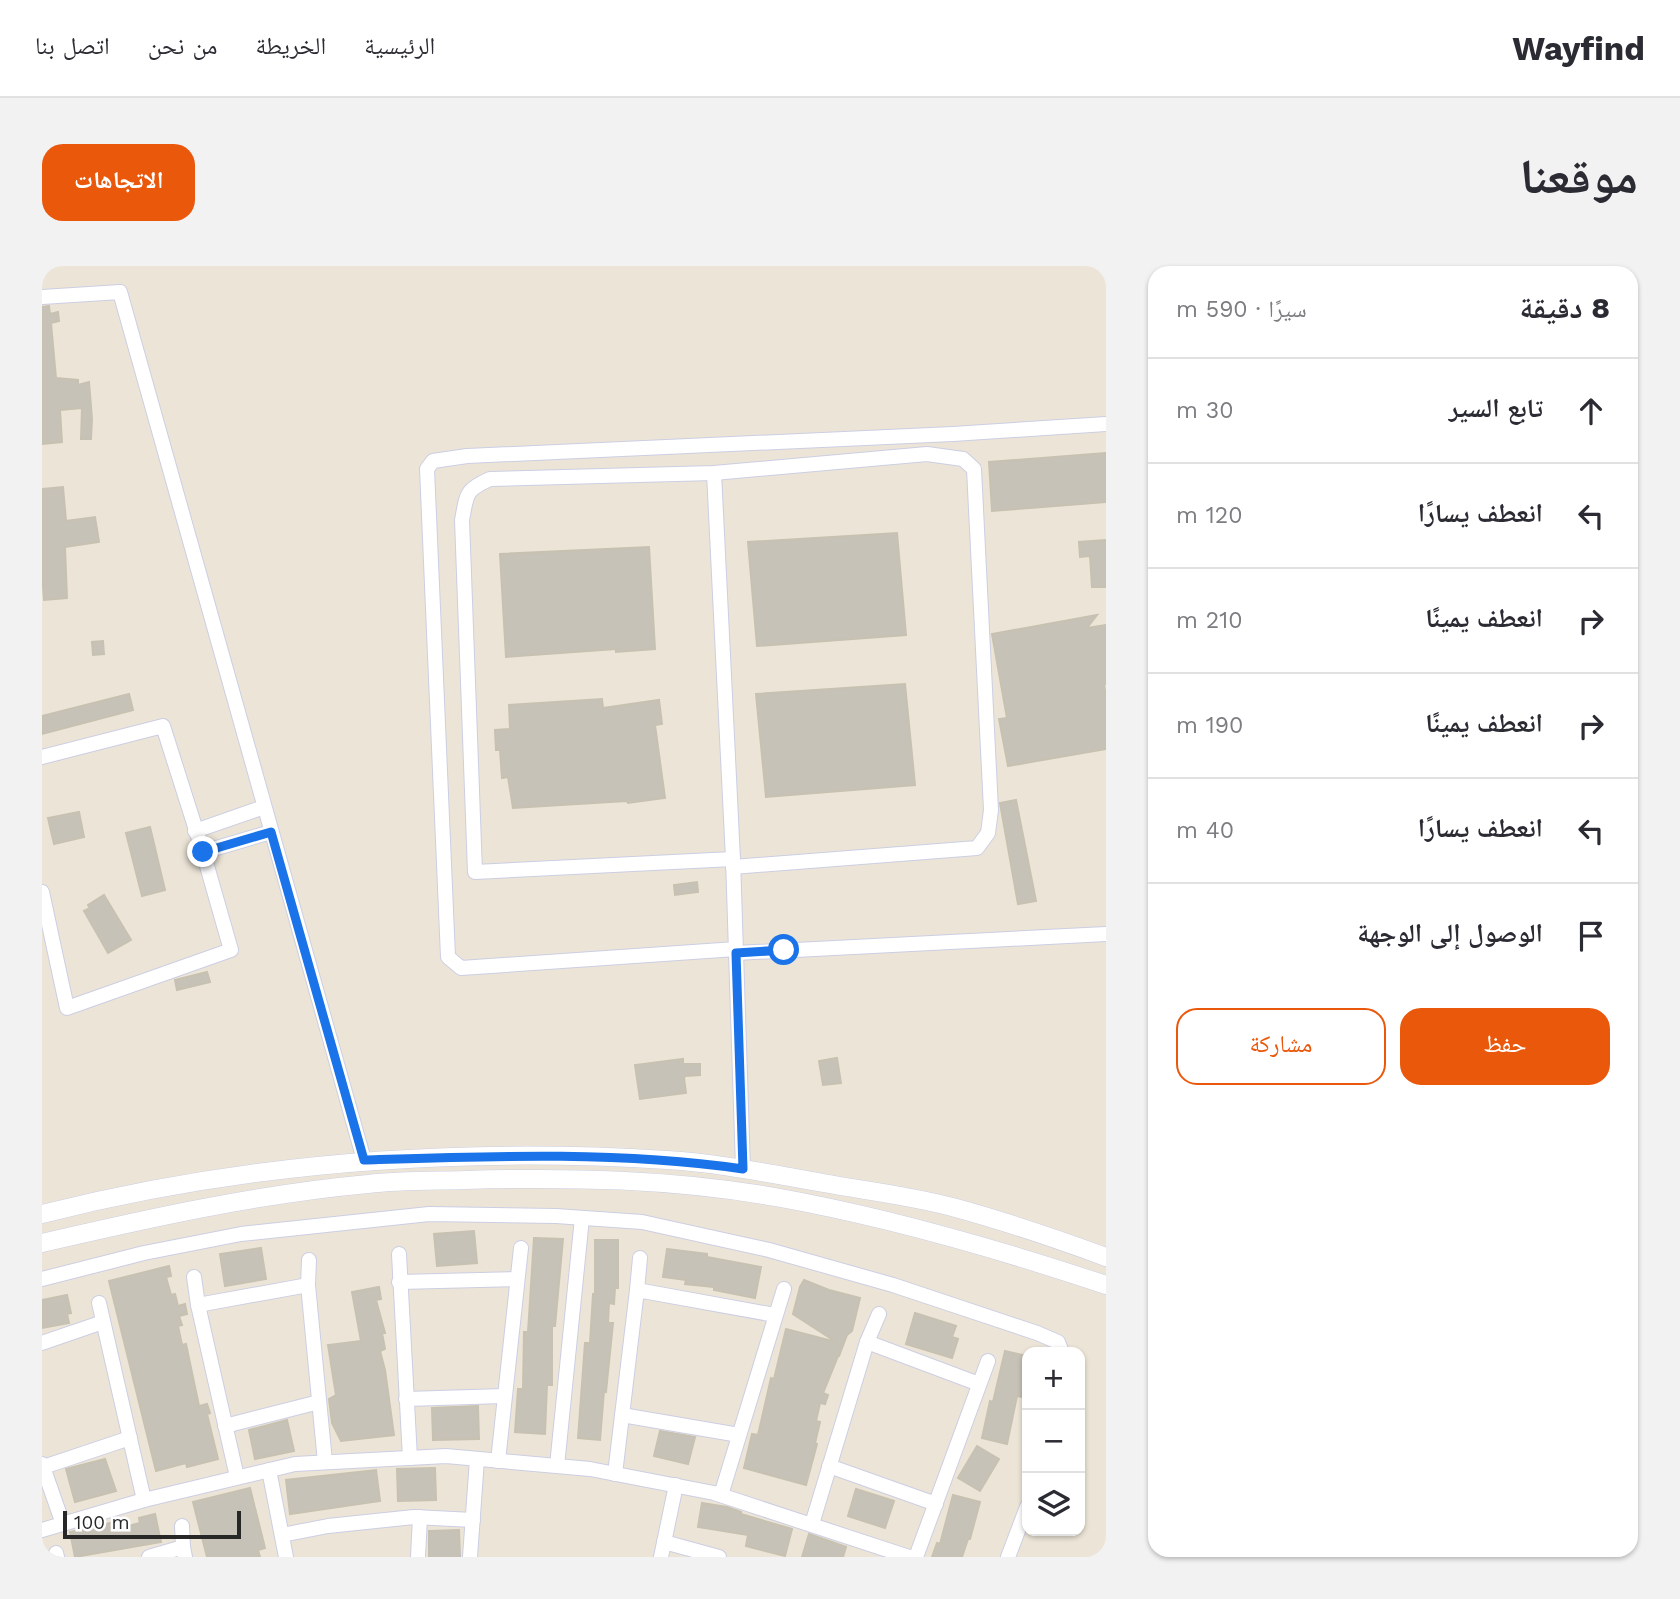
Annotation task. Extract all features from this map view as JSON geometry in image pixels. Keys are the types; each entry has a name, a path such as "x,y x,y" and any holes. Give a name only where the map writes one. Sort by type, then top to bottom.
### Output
{"street":[{"path":"42,297 120,292 364,1160"},
{"path":"1106,424 870,439 467,456 433,461 427,469 448,957 461,968 736,951 1106,934"},
{"path":"927,454 963,458 974,469 992,810 988,834 977,848 733,863 475,872 462,520 467,496 474,486 490,479 714,473 927,454"},
{"path":"714,473 733,863 743,1169"},
{"path":"42,757 163,726 203,852 230,950 67,1008 42,892"},
{"path":"195,831 264,807"},
{"path":"203,852 271,832"},
{"path":"42,1214 194,1181 364,1160 502,1156 668,1160 743,1169 954,1208 1106,1257"},
{"path":"42,1242 196,1208 308,1190 372,1183 552,1177 636,1181 776,1197 898,1223 1028,1259 1106,1285"},
{"path":"42,1279 144,1252 241,1234 429,1214 642,1222 769,1251 893,1284 1037,1333 1058,1342 1060,1347"},
{"path":"557,1466 582,1218"},
{"path":"498,1461 521,1248"},
{"path":"399,1254 410,1458"},
{"path":"615,1474 640,1258"},
{"path":"309,1261 308,1285 325,1462"},
{"path":"194,1277 237,1477"},
{"path":"399,1282 516,1279"},
{"path":"198,1305 308,1285"},
{"path":"721,1495 784,1289"},
{"path":"637,1290 775,1315"},
{"path":"100,1303 144,1500"},
{"path":"812,1524 867,1342 879,1314"},
{"path":"42,1343 103,1322"},
{"path":"867,1342 979,1384"},
{"path":"916,1557 988,1361"},
{"path":"406,1399 504,1396"},
{"path":"225,1426 319,1402"},
{"path":"622,1415 739,1435"},
{"path":"63,1524 43,1466 130,1438"},
{"path":"42,1530 144,1500 295,1464 446,1456 557,1466 676,1485 721,1495 909,1557"},
{"path":"470,1557 477,1459"},
{"path":"830,1466 936,1504"},
{"path":"269,1470 286,1557"},
{"path":"661,1557 676,1485"},
{"path":"282,1535 328,1526 420,1517 473,1520"},
{"path":"418,1557 420,1517"},
{"path":"1008,1557 1022,1520"},
{"path":"149,1557 184,1552 182,1526"},
{"path":"664,1542 719,1557"}],"building":[{"path":"49,306 50,314 58,312 59,321 51,323 56,378 78,380 78,385 89,382 91,439 81,439 82,408 60,410 62,442 42,444 42,307"},
{"path":"1106,453 1106,502 992,511 989,462"},
{"path":"63,487 66,521 95,517 99,542 65,547 67,598 44,600 42,489"},
{"path":"897,533 906,635 757,646 748,542"},
{"path":"1106,540 1106,587 1092,587 1090,556 1080,557 1079,542"},
{"path":"649,547 655,649 506,657 500,554"},
{"path":"1097,615 1087,628 1106,625 1106,749 1008,766 999,719 1007,718 992,634"},
{"path":"103,641 104,654 93,655 92,642"},
{"path":"905,684 915,785 766,797 756,694"},
{"path":"129,694 133,710 42,734 42,716"},
{"path":"602,699 603,708 659,700 662,724 655,725 665,798 628,803 513,808 508,777 502,778 495,730 510,729 509,705"},
{"path":"1016,800 1036,901 1018,904 1000,803"},
{"path":"79,812 84,837 54,844 48,818"},
{"path":"150,827 165,890 142,896 126,833"},
{"path":"697,882 698,892 675,895 674,885"},
{"path":"104,895 131,940 108,953 84,911 90,908 88,905"},
{"path":"207,972 210,982 177,990 175,980"},
{"path":"837,1058 841,1083 823,1085 819,1061"},
{"path":"683,1059 683,1064 700,1064 700,1075 684,1078 686,1093 640,1099 635,1065"},
{"path":"474,1231 477,1263 437,1266 434,1234"},
{"path":"534,1238 563,1239 555,1326 552,1326 552,1385 547,1385 545,1434 515,1432 518,1389 523,1389 524,1332 528,1332"},
{"path":"595,1240 618,1240 618,1288 615,1288 614,1304 609,1303 608,1323 613,1323 600,1440 578,1438 585,1343 590,1343 595,1294"},
{"path":"261,1248 266,1279 225,1286 220,1254"},
{"path":"667,1249 707,1254 707,1257 761,1267 755,1298 714,1290 714,1287 685,1284 686,1280 663,1277"},
{"path":"169,1266 171,1276 166,1277 171,1295 175,1294 178,1306 185,1304 187,1314 179,1316 182,1345 186,1344 199,1406 207,1404 210,1413 207,1414 218,1459 187,1467 186,1463 156,1471 109,1281"},
{"path":"804,1280 860,1298 852,1331 847,1335 823,1393 828,1395 825,1404 820,1403 816,1421 820,1422 815,1443 817,1444 806,1485 744,1468 752,1434 758,1435 786,1329 836,1342 793,1314"},
{"path":"379,1287 381,1299 376,1300 385,1333 382,1333 385,1349 380,1351 394,1435 341,1441 332,1423 329,1399 336,1395 328,1345 361,1341 352,1292"},
{"path":"67,1295 71,1313 67,1314 69,1323 42,1328 42,1300"},
{"path":"915,1313 956,1326 952,1337 958,1339 952,1358 906,1344"},
{"path":"1005,1351 1022,1355 1022,1397 1017,1396 1007,1444 982,1438 990,1401 993,1402"},
{"path":"478,1406 479,1439 433,1440 432,1408"},
{"path":"287,1420 294,1451 255,1459 249,1430"},
{"path":"660,1431 695,1437 688,1464 654,1456"},
{"path":"977,1446 999,1459 980,1491 958,1478"},
{"path":"105,1459 116,1491 75,1502 66,1469"},
{"path":"435,1468 436,1500 398,1501 397,1469"},
{"path":"376,1470 380,1501 290,1514 286,1480"},
{"path":"250,1488 265,1548 258,1550 260,1557 207,1557 193,1502"},
{"path":"856,1489 894,1501 885,1528 848,1516"},
{"path":"953,1495 980,1502 970,1539 962,1557 932,1557 937,1543 940,1544"},
{"path":"702,1503 727,1507 741,1514 792,1529 785,1556 746,1546 748,1535 698,1527"},
{"path":"155,1514 161,1542 75,1557 70,1532 119,1521 120,1528 140,1523 139,1518"},
{"path":"459,1530 460,1557 429,1557 429,1531"},
{"path":"809,1534 846,1547 843,1557 802,1557"}],"route":[{"path":"203,852 271,832 364,1160 573,1157 668,1160 743,1169 736,953 784,950"}]}
